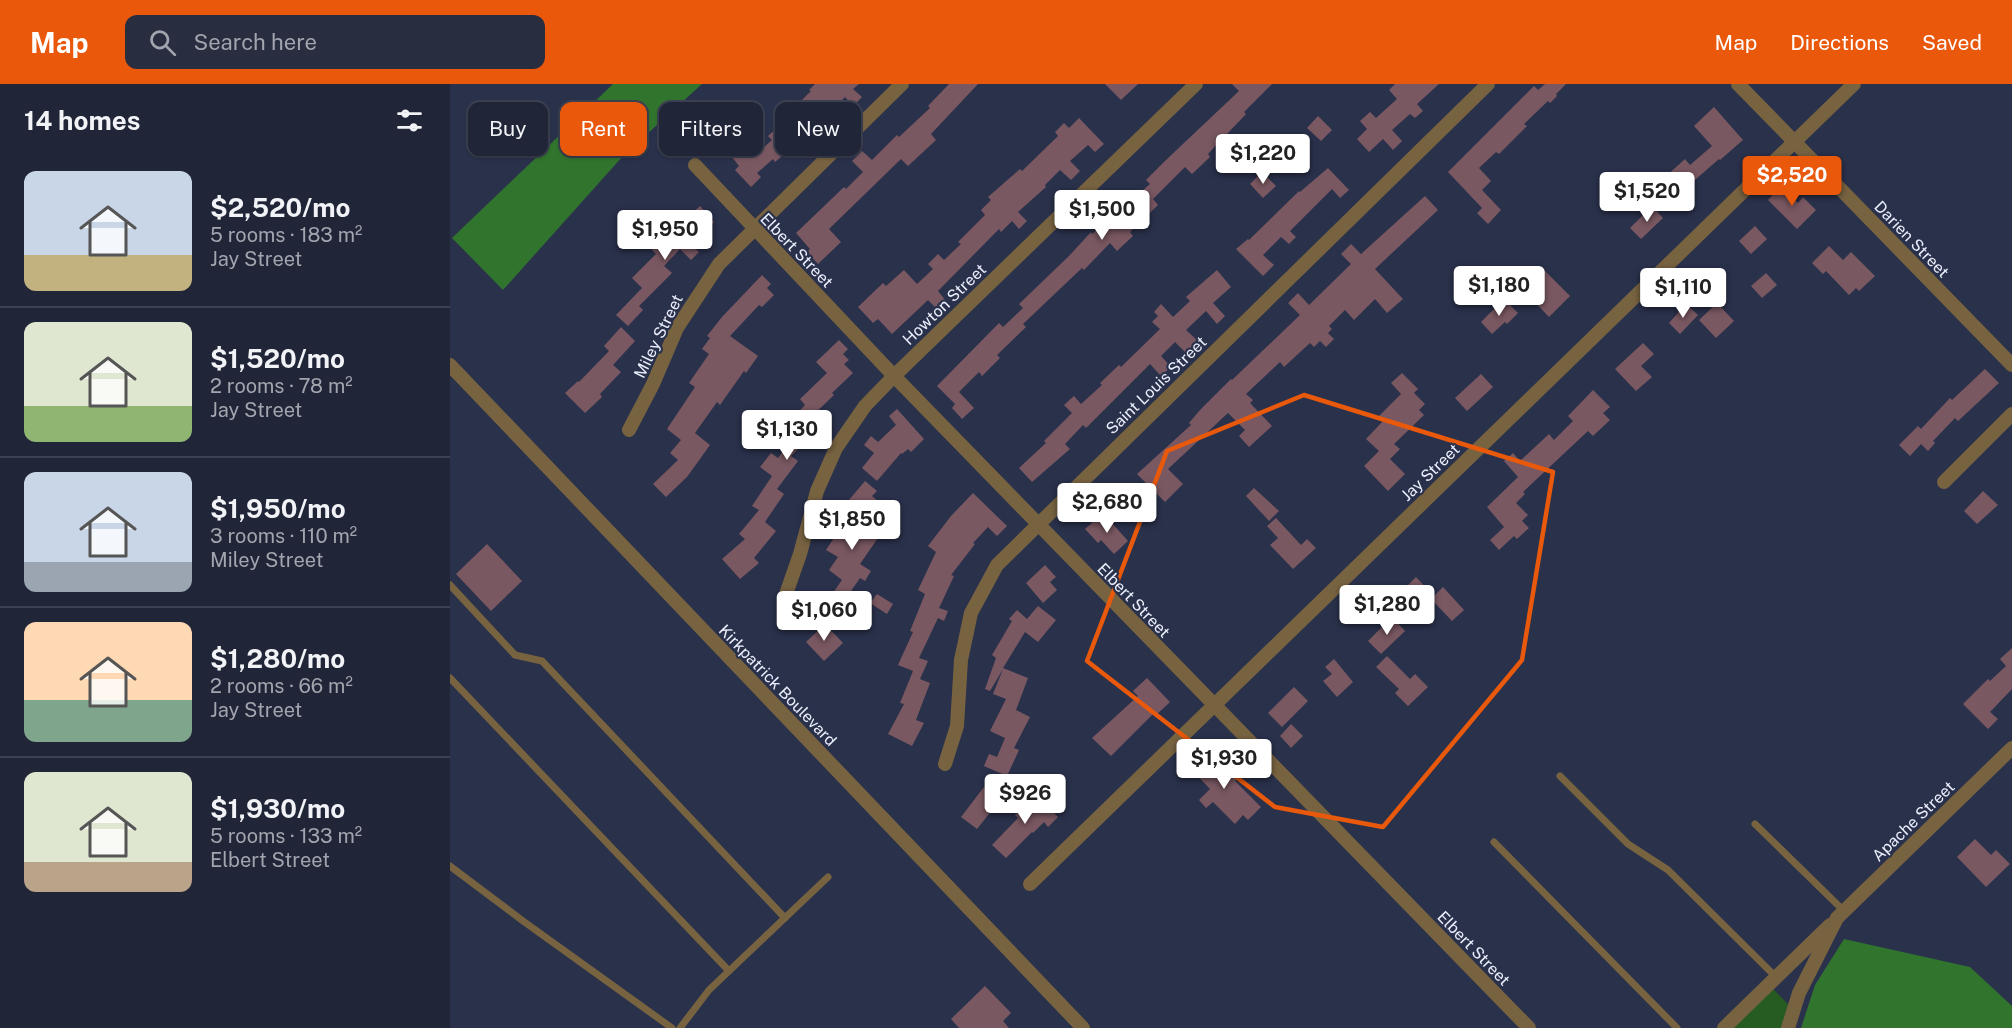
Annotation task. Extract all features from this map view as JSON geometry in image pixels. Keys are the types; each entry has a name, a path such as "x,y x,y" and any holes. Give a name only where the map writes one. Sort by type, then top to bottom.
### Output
{"street":[{"name":"Miley Street","path":"629,430 653,384 676,328 719,264 902,84"},
{"name":"Howton Street","path":"786,594 800,554 817,491 836,448 865,406 1196,84"},
{"name":"Saint Louis Street","path":"945,764 957,726 961,660 972,613 997,565 1037,523 1488,84"},
{"name":"Darien Street","path":"1738,84 2012,365"},
{"name":"Jay Street","path":"1030,884 1854,84"},
{"name":"Elbert Street","path":"695,165 894,376 1529,1028"},
{"name":"Kirkpatrick Boulevard","path":"450,365 1083,1028"},
{"path":"1944,482 2012,414"},
{"name":"Apache Street","path":"1724,1028 2012,748"},
{"name":"Apache Street","path":"1788,1028 1799,993 1840,915"}],"lane":[{"path":"450,585 515,655 542,661 785,918"},
{"path":"450,678 729,971"},
{"path":"1560,776 1628,844 1668,870 1776,977"},
{"path":"1755,824 1840,915"},
{"path":"1494,843 1677,1028"},
{"path":"450,866 672,1028"},
{"path":"680,1028 709,990 828,877"}],"highlighted area":[{"path":"1304,395 1553,472 1522,660 1383,827 1275,807 1087,661 1167,451"}],"green space":[{"path":"613,84 702,84 682,102 659,102 659,123 647,134 647,102 594,102"},
{"path":"560,135 560,156 623,156 503,290 452,238 538,156 548,156 548,146"},
{"path":"1844,939 1970,967 2012,1006 2012,1028 1801,1028 1815,985"},
{"path":"1773,989 1788,1004 1782,1028 1733,1028"}],"building":[{"path":"815,84 859,84 853,89 862,97 857,102 849,102 845,97 840,102 800,102 811,91 809,90"},
{"path":"949,84 978,84 931,134 936,140 908,166 901,159 829,229 841,242 818,264 807,252 810,249 796,233 863,172 852,161 857,156 861,156 862,151 872,160 897,135 899,137 930,108 928,106"},
{"path":"1105,84 1138,84 1121,100"},
{"path":"1232,84 1272,84 1208,154 1210,157 1192,174 1185,167 1153,199 1158,205 1130,232 1133,236 1117,251 1110,243 1084,270 1082,268 1023,324 1026,327 997,355 1000,358 982,376 979,372 959,392 974,408 962,419 952,408 955,404 937,386 999,323 1003,327 1023,308 1019,304 1091,232 1092,234 1123,206 1121,204 1130,195 1133,199 1150,184 1146,180 1239,91"},
{"path":"1395,84 1439,84 1417,104 1423,111 1415,118 1410,114 1392,130 1402,141 1393,150 1383,139 1369,152 1357,139 1367,129 1360,121 1370,112 1376,118 1397,99 1389,90"},
{"path":"1545,84 1566,84 1550,103 1548,101 1524,124 1527,126 1499,154 1496,152 1479,168 1491,181 1482,190 1501,210 1488,224 1477,213 1482,208 1448,172 1534,86 1538,90"},
{"path":"1714,107 1743,140 1680,193 1665,177 1685,159 1690,165 1712,146 1694,126"},
{"path":"1318,116 1332,130 1321,141 1307,128"},
{"path":"1079,118 1104,144 1095,152 1088,145 1070,161 1080,171 1071,180 1060,170 1045,185 1046,187 1018,212 1027,221 1019,229 1012,221 1001,232 999,229 938,291 946,301 937,309 928,300 892,334 878,319 873,323 858,307 883,283 886,286 904,270 917,284 933,269 928,264 938,254 944,260 985,215 981,210 991,200 988,197 1020,169 1022,171 1058,136 1055,132 1064,123 1069,128"},
{"path":"775,130 775,156 782,156 775,162 773,159 757,173 761,177 751,187 735,170 739,166 731,156 763,156 763,148 772,140 768,136"},
{"path":"1328,168 1349,190 1340,198 1332,189 1290,231 1296,237 1289,244 1281,237 1263,255 1274,265 1263,276 1236,249 1249,240 1299,191"},
{"path":"1262,172 1276,186 1263,198 1250,184"},
{"path":"1781,186 1798,203 1803,197 1816,210 1797,229 1768,200"},
{"path":"1425,196 1438,210 1375,269 1403,299 1387,313 1375,299 1354,320 1345,310 1329,326 1332,329 1328,333 1334,339 1326,347 1320,341 1314,347 1310,343 1284,367 1280,362 1246,394 1253,400 1250,403 1272,426 1249,447 1239,436 1245,430 1228,413 1168,469 1183,484 1165,502 1137,474 1191,425 1189,423 1200,410 1300,315 1288,303 1298,293 1309,305 1351,264 1341,254 1351,244 1361,254"},
{"path":"700,206 714,222 690,244 699,252 691,260 680,249 664,266 672,273 639,306 643,310 628,326 616,315 642,288 632,278 656,254 652,250"},
{"path":"1652,206 1663,218 1641,239 1630,228"},
{"path":"1755,226 1767,239 1751,254 1739,241"},
{"path":"1829,246 1843,260 1851,252 1875,276 1859,291 1856,288 1849,295 1826,271 1823,274 1812,263"},
{"path":"1217,270 1231,287 1213,303 1225,316 1217,324 1206,311 1186,330 1198,341 1186,353 1175,342 1161,356 1171,367 1161,376 1150,364 1086,428 1083,425 1065,444 1070,449 1032,482 1019,468 1046,443 1044,441 1072,413 1064,405 1074,396 1081,404 1102,385 1100,383 1119,365 1121,367 1160,329 1152,322 1158,316 1154,312 1161,304 1173,317 1190,301 1186,297"},
{"path":"1544,270 1570,296 1549,317 1529,296 1537,288 1532,282"},
{"path":"1766,273 1777,285 1762,298 1751,286"},
{"path":"762,275 771,284 767,288 774,295 762,307 759,305 730,336 758,356 746,373 744,371 720,405 717,402 695,433 710,445 687,477 666,497 653,484 678,460 670,453 681,440 667,429 695,387 689,383 709,354 702,349 710,338 707,336"},
{"path":"1504,299 1518,313 1492,334 1481,322"},
{"path":"1717,303 1734,321 1716,338 1699,320"},
{"path":"1686,304 1698,315 1680,334 1669,323"},
{"path":"621,327 635,341 613,365 621,372 600,394 602,397 585,413 565,393 609,351 604,346"},
{"path":"839,340 848,349 843,354 849,360 844,364 853,373 808,420 812,424 800,437 805,442 791,456 798,461 777,489 784,494 765,522 776,531 754,558 759,563 740,579 722,559 745,539 739,534 759,510 752,506 772,476 760,467 771,453 778,458 789,443 778,433 805,405 800,399 827,373 816,362"},
{"path":"1643,343 1654,354 1641,366 1652,377 1636,391 1615,369"},
{"path":"1985,369 1999,383 1958,421 1955,418 1933,441 1935,443 1928,451 1921,444 1910,456 1899,445 1918,426 1921,429 1950,398 1952,400"},
{"path":"1402,373 1418,389 1414,393 1425,404 1419,410 1424,415 1394,444 1400,449 1390,459 1405,474 1388,491 1364,466 1379,451 1366,439 1383,421 1379,416 1401,394 1391,383"},
{"path":"1481,374 1493,387 1467,411 1455,398"},
{"path":"1593,390 1610,407 1603,413 1610,420 1593,436 1588,431 1523,492 1525,494 1516,503 1528,515 1522,521 1529,528 1517,539 1514,536 1499,550 1490,540 1504,527 1487,507 1518,477 1504,461 1513,453 1520,461 1549,434 1554,440 1573,421 1568,416"},
{"path":"897,409 924,439 911,452 908,449 901,453 877,481 862,468 874,453 864,445 871,436 878,442 896,425 889,416"},
{"path":"865,481 877,491 872,496 880,503 866,520 874,526 870,532 878,538 860,564 871,571 865,581 860,578 849,594 854,598 836,622 820,611 842,580 829,570 838,557 826,550 855,506 849,500"},
{"path":"1254,488 1279,511 1269,521 1246,496"},
{"path":"1983,491 1998,505 1977,524 1964,511"},
{"path":"973,493 1007,526 997,536 988,527 973,543 975,544 951,575 954,576 939,608 948,611 944,621 938,618 919,658 928,661 920,679 930,683 916,720 924,723 912,746 888,734 904,704 900,703 913,671 898,665 913,632 910,631 925,594 918,590 936,552 928,546 951,516"},
{"path":"1103,513 1128,541 1114,554 1101,540 1098,543 1085,529"},
{"path":"1276,518 1301,545 1307,539 1316,548 1293,569 1270,545 1278,538 1267,526"},
{"path":"487,544 522,581 491,611 456,574"},
{"path":"1045,565 1056,577 1050,582 1057,590 1043,603 1026,583"},
{"path":"1416,577 1432,594 1415,610 1399,594"},
{"path":"1443,587 1464,610 1452,621 1431,599"},
{"path":"877,594 893,604 887,614 870,603"},
{"path":"1038,606 1056,620 1038,642 1025,632 1003,668 1028,678 1016,710 1030,717 1014,748 1019,750 1007,776 984,766 989,754 997,757 1005,738 990,731 1006,699 993,694 1003,669 990,691 985,689 996,658 992,655 1012,621 1009,619 1017,610 1027,619"},
{"path":"1392,617 1405,631 1381,654 1368,641"},
{"path":"825,624 843,643 824,661 806,642"},
{"path":"2012,648 2012,689 1990,712 1998,719 1988,729 1963,704 1988,679 1990,681 2006,666 2000,659"},
{"path":"1387,656 1410,679 1415,674 1428,687 1408,706 1395,693 1399,689 1376,667"},
{"path":"1334,659 1353,682 1337,697 1323,681 1332,674 1325,667"},
{"path":"1147,678 1170,702 1156,715 1154,713 1111,756 1092,738 1138,696 1133,691"},
{"path":"1294,687 1308,701 1282,727 1268,713"},
{"path":"1291,724 1303,736 1291,748 1280,736"},
{"path":"1205,751 1225,773 1230,767 1239,777 1235,781 1261,807 1248,820 1243,815 1235,824 1213,802 1206,808 1199,800 1210,789 1189,767"},
{"path":"984,787 1000,800 977,829 961,817"},
{"path":"1036,794 1058,817 1048,827 1044,822 1006,858 992,845 1018,818 1015,815"},
{"path":"1975,839 1991,855 1996,850 2010,864 1986,887 1957,857"},
{"path":"985,986 1011,1013 1003,1021 1009,1028 959,1028 951,1019"}]}
